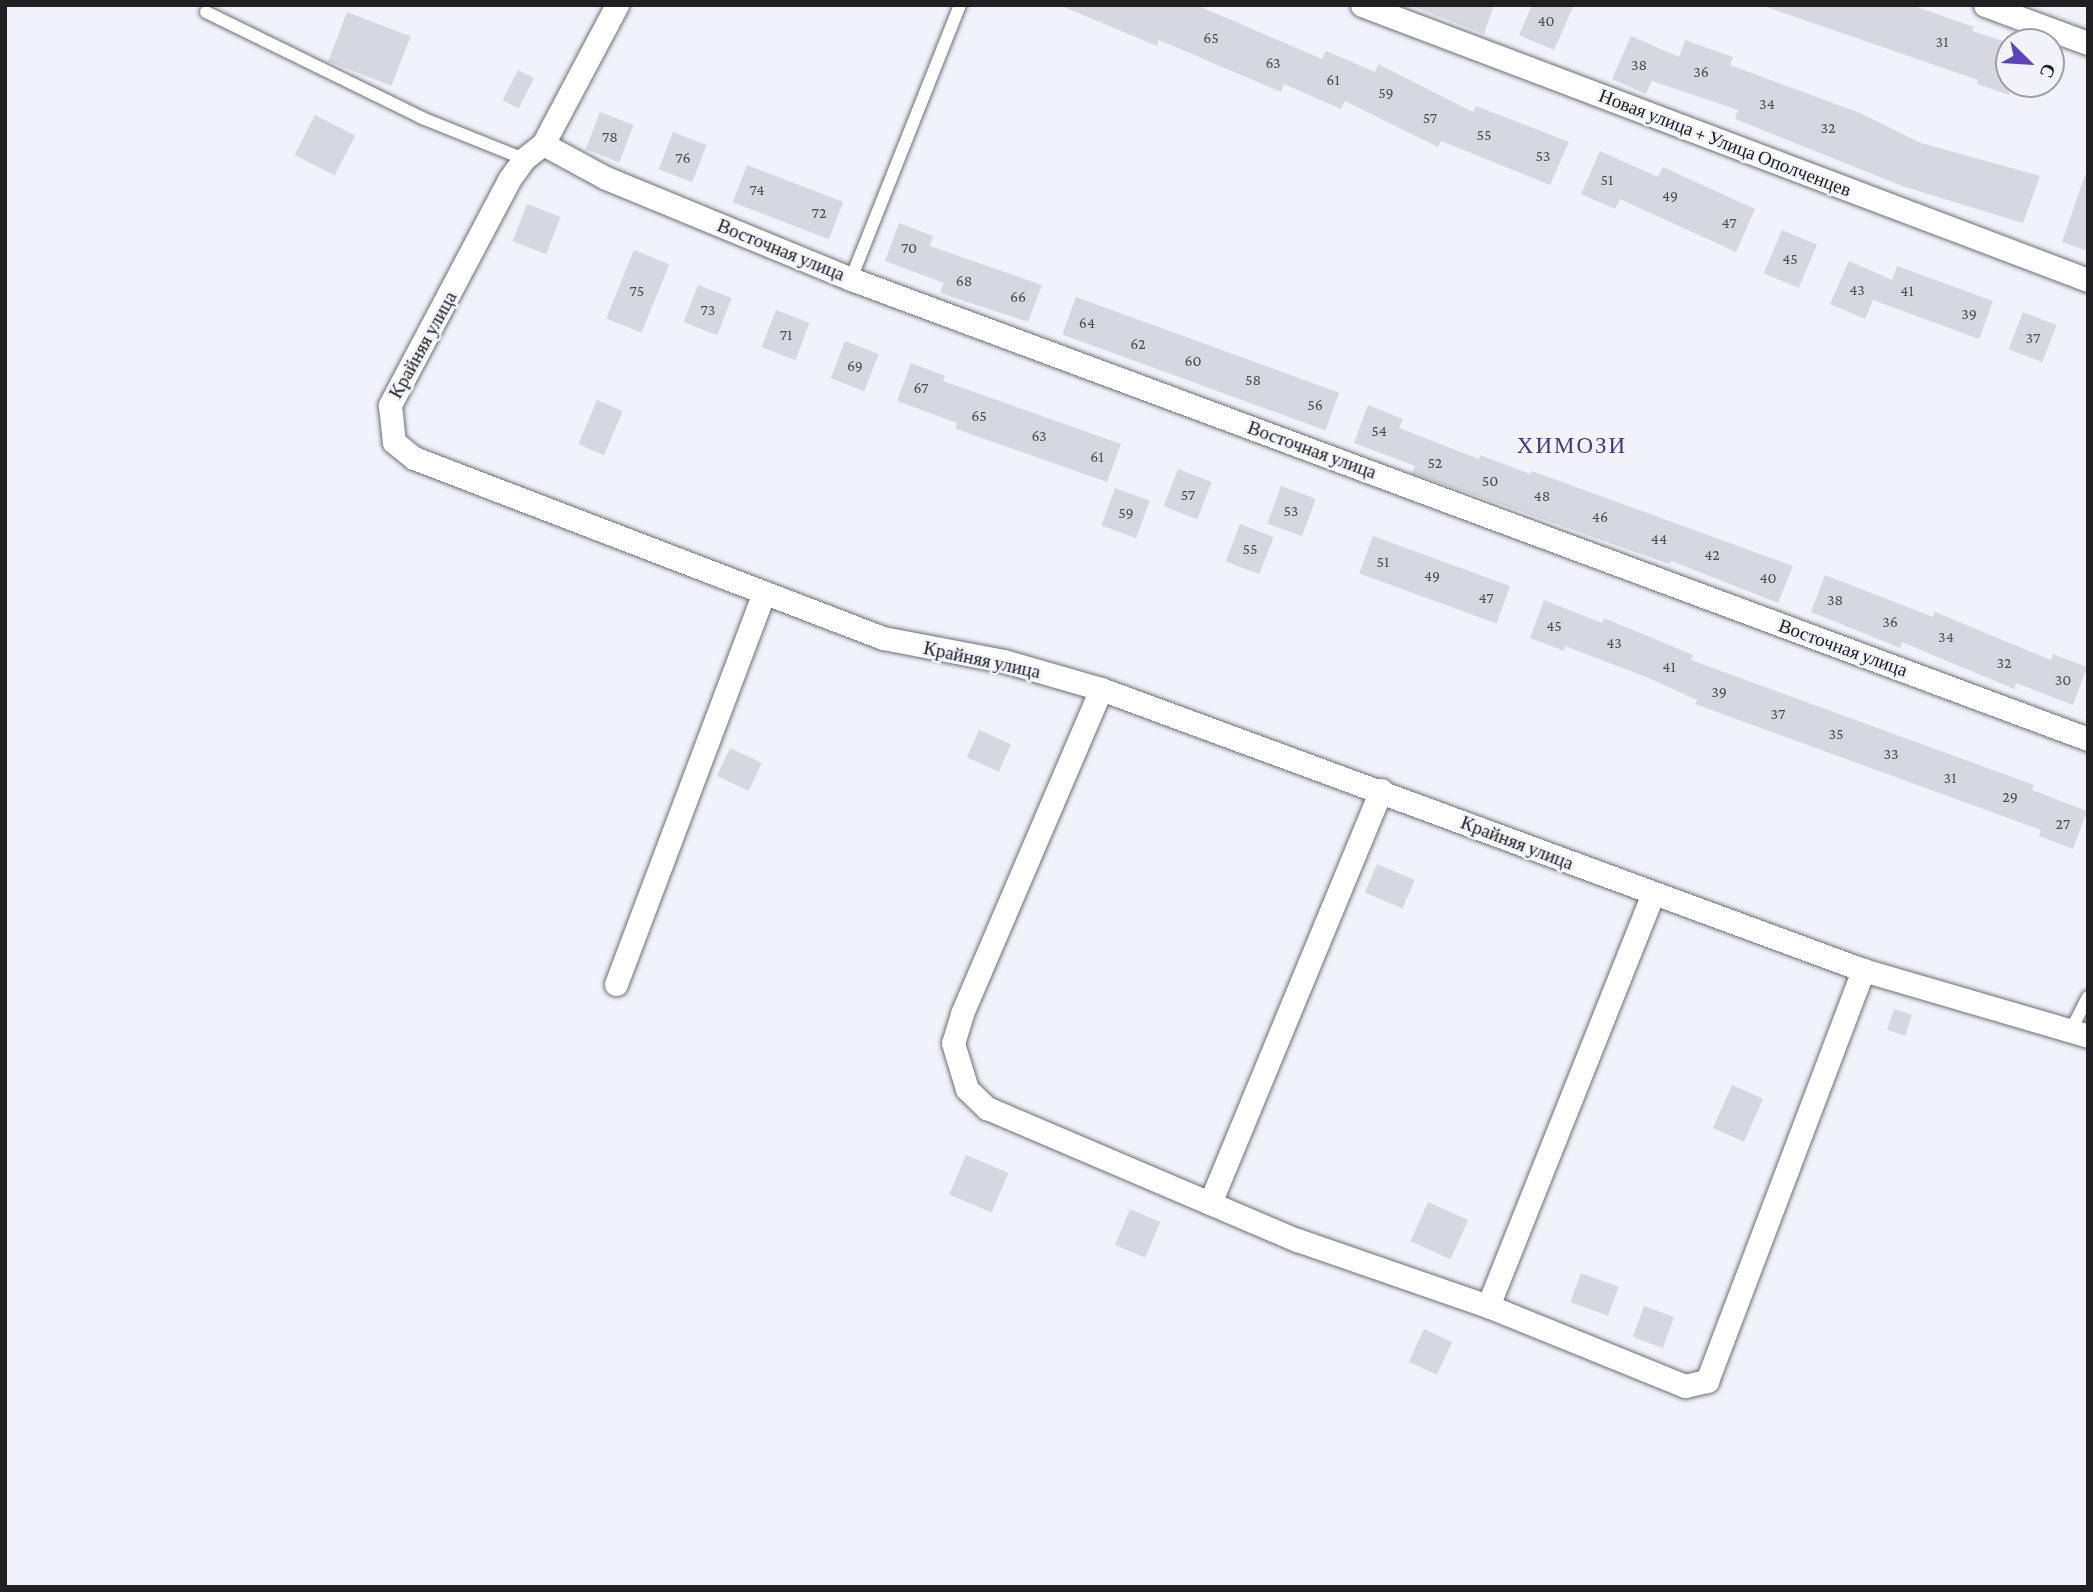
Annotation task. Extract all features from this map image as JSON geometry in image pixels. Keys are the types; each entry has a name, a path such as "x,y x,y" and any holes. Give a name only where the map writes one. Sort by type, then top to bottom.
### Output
{"street":[{"name":"Крайняя улица","path":"617,5 543,144 524,159 390,405 394,442 439,470 883,638 1004,661 1101,689 1381,790 1653,895 1863,970 2029,1022 2080,1033"},
{"name":"Новая улица + Улица Ополченцев","path":"1362,5 2088,280"},
{"path":"1985,5 2088,43"},
{"name":"Восточная улица","path":"543,144 606,178 851,279 2088,739"},
{"path":"616,984 763,594"},
{"path":"1101,689 962,1014 953,1043 958,1070 967,1089 988,1108 1297,1240 1488,1306 1685,1386 1707,1381 1863,970"},
{"path":"1210,1203 1381,790"},
{"path":"1488,1306 1653,895"}],"lane":[{"path":"851,279 960,5"},
{"path":"206,12 422,118 524,159"},
{"path":"2080,1033 2088,998"}],"building":[{"path":"1059,5 1196,5 1322,59 1326,51 1375,72 1378,64 1473,112 1476,106 1569,142 1550,185 1441,141 1438,147 1345,101 1341,109 1284,84 1281,92 1159,40 1157,46"},
{"path":"1409,5 1494,5 1484,34"},
{"path":"1532,5 1574,5 1554,50 1519,35"},
{"path":"1761,5 1911,5 1974,27 1972,31 1995,38 1995,90 1977,84 1978,80"},
{"path":"347,12 410,36 391,86 328,61"},
{"path":"1631,36 1679,57 1685,40 1733,57 1730,65 1860,113 1921,143 2040,176 2023,223 1902,186 1735,119 1738,110 1652,81 1646,94 1612,79"},
{"path":"518,70 534,78 519,108 503,100"},
{"path":"600,112 634,125 619,162 586,149"},
{"path":"315,115 355,135 335,176 295,155"},
{"path":"673,132 707,145 692,182 659,169"},
{"path":"1600,151 1658,177 1663,167 1755,209 1736,252 1620,199 1615,209 1581,194"},
{"path":"747,165 843,202 829,239 733,202"},
{"path":"2085,175 2088,175 2088,251 2062,242"},
{"path":"527,204 561,217 546,254 513,241"},
{"path":"899,223 933,236 930,246 1042,285 1028,322 940,293 944,283 885,261"},
{"path":"1782,230 1817,245 1799,288 1764,273"},
{"path":"634,250 669,264 642,333 606,319"},
{"path":"1849,261 1892,280 1897,266 1993,301 1979,339 1873,300 1865,319 1830,304"},
{"path":"698,285 732,298 717,335 684,322"},
{"path":"1076,297 1339,393 1325,430 1062,335"},
{"path":"776,310 810,323 795,360 762,347"},
{"path":"2023,312 2057,325 2042,362 2009,349"},
{"path":"845,341 879,354 864,391 831,378"},
{"path":"911,363 945,376 943,381 1121,444 1107,482 956,429 957,423 897,401"},
{"path":"597,400 623,411 604,455 578,444"},
{"path":"1368,405 1403,419 1399,428 1479,459 1480,455 1530,474 1532,471 1793,566 1778,603 1671,561 1669,564 1412,473 1415,466 1354,443"},
{"path":"1178,469 1212,482 1197,519 1164,506"},
{"path":"1281,486 1316,499 1302,536 1267,524"},
{"path":"1115,488 1150,501 1136,538 1101,526"},
{"path":"1240,524 1274,537 1259,574 1226,561"},
{"path":"1373,536 1510,586 1497,624 1359,574"},
{"path":"1825,575 1933,617 1935,612 2051,660 2053,654 2087,667 2073,705 2016,683 2014,689 1902,642 1900,648 1811,612"},
{"path":"1544,600 1602,623 1604,618 1693,655 1691,660 2034,785 2032,790 2087,811 2073,849 2039,836 2041,830 1695,704 1697,700 1646,677 1565,646 1564,651 1530,638"},
{"path":"979,730 1011,744 999,772 967,757"},
{"path":"730,748 762,763 749,791 717,776"},
{"path":"1377,864 1415,880 1403,909 1365,893"},
{"path":"1894,1009 1912,1015 1905,1036 1887,1030"},
{"path":"1732,1085 1763,1099 1744,1142 1713,1128"},
{"path":"966,1155 1008,1173 992,1213 949,1195"},
{"path":"1428,1202 1468,1220 1451,1259 1411,1241"},
{"path":"1130,1209 1160,1222 1145,1258 1115,1245"},
{"path":"1581,1273 1619,1287 1608,1316 1570,1302"},
{"path":"1644,1306 1674,1317 1663,1348 1633,1337"},
{"path":"1424,1329 1452,1342 1437,1375 1409,1362"}],"district":[{"name":"ХИМОЗИ","path":"1572,445"}]}
